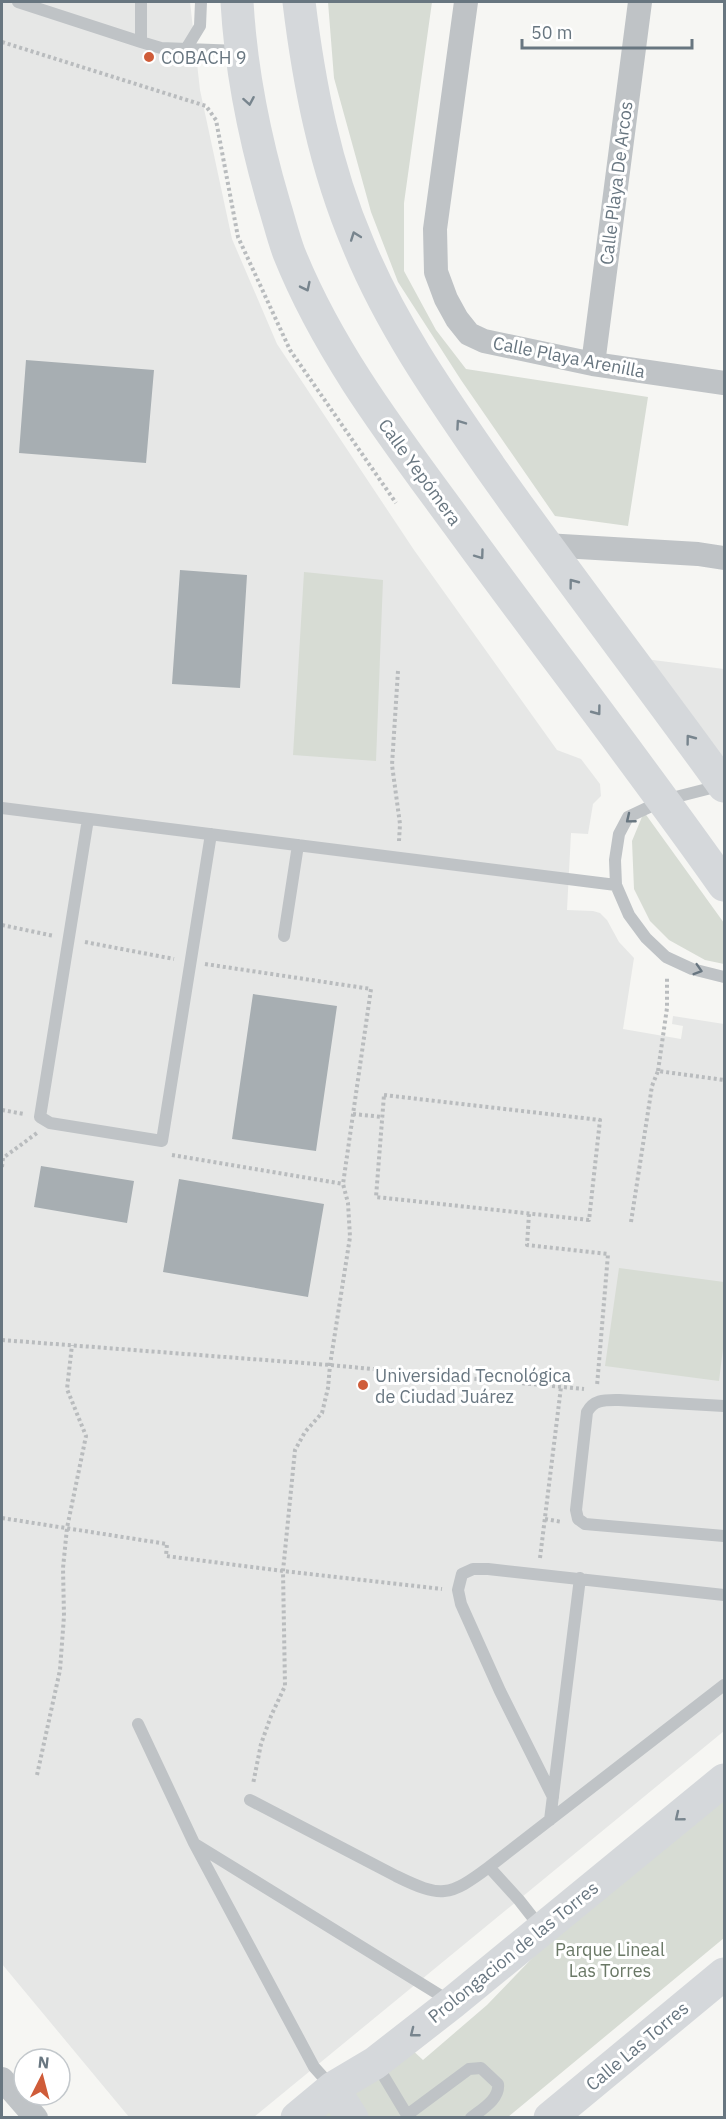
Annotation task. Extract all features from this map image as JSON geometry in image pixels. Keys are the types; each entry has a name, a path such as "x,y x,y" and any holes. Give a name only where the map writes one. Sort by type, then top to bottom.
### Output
{"main road":[{"name":"Calle Yepómera","path":"237,2 240,51 258,151 289,253 332,342 385,425 495,576 664,800 724,885"},
{"path":"300,2 306,60 316,113 335,181 358,244 392,316 428,377 545,545 724,785"},
{"name":"Prolongacion de las Torres","path":"297,2118 333,2088 375,2063 452,2003 724,1780"},
{"name":"Calle Las Torres","path":"550,2118 724,1974"},
{"path":"333,2088 352,2118"}],"street":[{"name":"Calle Playa Arenilla","path":"466,2 435,229 436,272 446,299 469,334 484,341 593,364 724,383"},
{"name":"Calle Playa De Arcos","path":"593,364 640,2"},
{"path":"545,545 724,558"},
{"path":"2,2079 36,2118"}],"lane":[{"path":"18,2 160,48 240,51"},
{"path":"141,2 141,42"},
{"path":"186,49 200,26 201,2"},
{"path":"724,785 664,800 628,818 619,834 615,860 616,885 629,915 646,938 666,957 692,969 724,977"},
{"path":"2,808 616,885"},
{"path":"88,819 40,1117 50,1123 162,1141 211,834"},
{"path":"284,936 298,845"},
{"path":"724,1406 603,1400 596,1396 588,1412 576,1504 578,1519 585,1524 724,1536"},
{"path":"553,1797 500,1691 461,1604 458,1590 462,1574 473,1569 538,1574 724,1596"},
{"path":"550,1820 580,1578"},
{"path":"250,1800 417,1887 435,1892 450,1892 465,1885 489,1867 724,1685"},
{"path":"138,1724 194,1844 314,2067 333,2088"},
{"path":"194,1844 452,2003"},
{"path":"489,1867 542,1929"},
{"path":"375,2063 407,2116 470,2069 481,2068 498,2084 498,2092 471,2118"}],"path":[{"path":"2,42 206,106 216,120 238,237 290,350 396,503"},
{"path":"397,858 400,824 392,765 398,671"},
{"path":"631,1222 652,1086 658,1071 667,1008 666,957"},
{"path":"250,1800 261,1744 285,1686 283,1572 295,1450 305,1432 322,1413 328,1388 350,1237 348,1203 343,1184 368,1013"},
{"path":"658,1071 724,1080"},
{"path":"384,1095 600,1120 590,1220 376,1197 383,1117 384,1095"},
{"path":"353,1114 383,1117"},
{"path":"2,1167 3,1158 50,1123"},
{"path":"162,1141 160,1153 343,1184"},
{"path":"2,1340 330,1365 561,1387 596,1396 608,1254 527,1245 529,1214"},
{"path":"37,1775 60,1670 64,1616 63,1568 67,1528 86,1436 67,1389 72,1345"},
{"path":"538,1574 561,1387"},
{"path":"2,1518 167,1544 166,1556 283,1572 458,1590"}],"shaded area":[{"name":"Universidad Tecnológica de Ciudad Juárez","path":"2,2 190,2 200,90 232,239 277,344 414,550 557,750 581,759 600,784 601,796 593,804 588,834 571,833 567,910 600,913 607,920 619,942 634,958 623,1029 681,1039 683,1026 672,1024 673,1016 724,1024 724,1731 254,2117 129,2117 2,1964"},
{"path":"645,659 724,669 724,759"}],"green space":[{"path":"328,2 432,2 404,203 404,271 436,330 466,369 648,397 628,526 555,516 461,380 398,282 371,212 334,78"},
{"path":"304,572 383,580 376,761 293,755"},
{"path":"644,812 724,923 724,964 705,960 669,940 650,921 634,889 632,841"},
{"path":"619,1268 724,1282 724,1341 719,1381 605,1366"},
{"name":"Parque Lineal Las Torres","path":"724,1797 724,1938 508,2117 313,2118 408,2046 423,2060 487,2005 569,1920"}],"building":[{"path":"26,360 154,370 146,463 19,453"},
{"path":"180,570 247,575 240,688 172,684"},
{"path":"253,994 337,1006 316,1151 232,1139"},
{"path":"41,1166 134,1181 127,1223 34,1207"},
{"path":"179,1179 324,1204 308,1297 163,1272"}],"place":[{"name":"COBACH 9","path":"149,57"},
{"name":"Universidad Tecnológica de Ciudad Juárez","path":"363,1385"}]}
